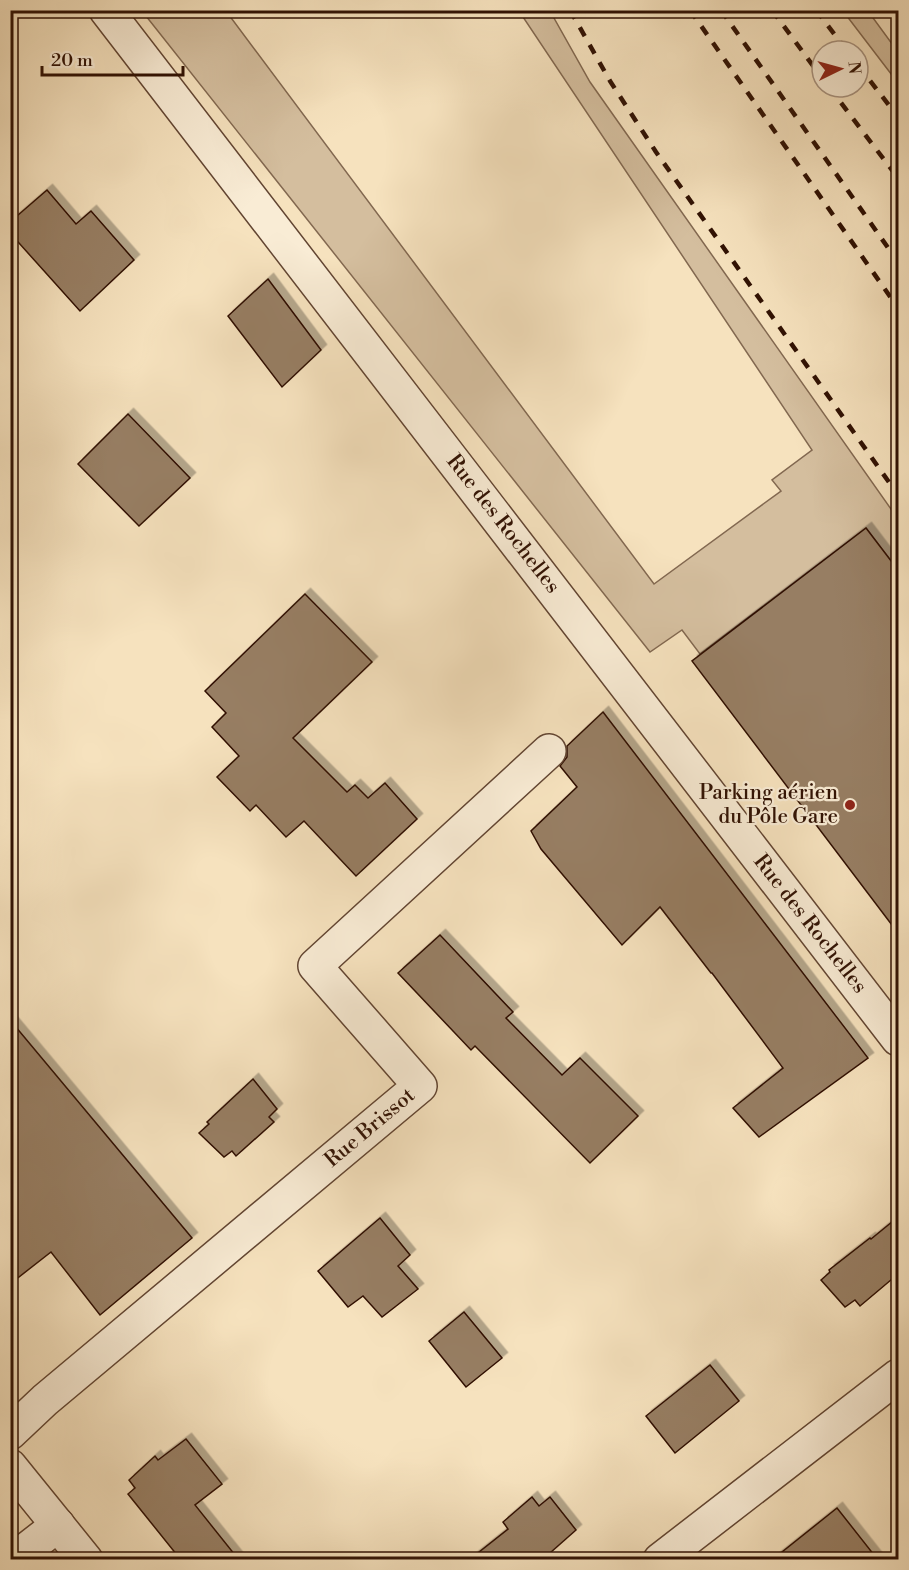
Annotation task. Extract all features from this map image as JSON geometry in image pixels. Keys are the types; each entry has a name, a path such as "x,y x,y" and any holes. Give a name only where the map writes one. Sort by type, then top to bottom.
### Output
{"street":[{"name":"Rue des Rochelles","path":"106,10 898,1039"},
{"name":"Rue Brissot","path":"10,1433 45,1400 420,1086 315,966 549,751"},
{"path":"660,1560 898,1376"},
{"path":"10,1466 86,1560"},
{"path":"13,1560 58,1525"}],"shaded area":[{"path":"142,11 226,11 654,584 781,491 772,480 812,450 519,11 550,11 590,82 898,519 898,570 866,528 700,654 682,630 650,652"},
{"path":"843,11 868,11 898,52 898,83 870,46 870,39 864,39"}],"building":[{"path":"47,190 76,224 91,211 134,260 80,311 10,233 10,222"},
{"path":"268,279 321,350 282,387 228,316"},
{"path":"128,414 190,478 139,526 78,464"},
{"name":"Parking aérien du Pôle Gare","path":"866,528 898,570 898,933 692,661"},
{"path":"305,594 372,662 293,738 347,792 355,785 368,798 385,783 417,819 356,876 304,821 286,837 256,805 250,811 217,777 239,756 212,727 226,713 205,691"},
{"path":"603,712 868,1058 759,1137 733,1108 783,1068 660,907 622,945 541,849 531,831 577,787 560,766 567,757 567,746"},
{"path":"440,935 513,1012 506,1018 562,1075 580,1058 638,1116 590,1163 475,1046 471,1050 398,973"},
{"path":"10,1020 192,1238 100,1315 51,1252 10,1284"},
{"path":"253,1079 277,1109 269,1117 274,1122 236,1156 232,1151 224,1157 199,1133 209,1124 207,1122"},
{"path":"898,1217 898,1274 860,1306 855,1300 845,1307 821,1280 830,1272 829,1270"},
{"path":"380,1218 410,1255 398,1266 418,1289 382,1317 363,1296 348,1307 318,1271"},
{"path":"464,1312 502,1358 466,1387 429,1341"},
{"path":"710,1365 739,1401 675,1453 646,1416"},
{"path":"186,1439 222,1484 195,1505 239,1560 181,1560 128,1494 135,1488 129,1480 155,1456 158,1460"},
{"path":"532,1497 539,1506 550,1497 576,1530 542,1560 469,1560 508,1529 503,1522"},
{"path":"837,1508 878,1560 772,1560"}],"railway":[{"path":"570,10 610,81 656,152 898,495"},
{"path":"690,10 898,308"},
{"path":"721,10 898,262"},
{"path":"772,10 810,62"},
{"path":"816,10 838,39"},
{"path":"870,81 898,117"},
{"path":"838,99 898,178"}],"place":[{"name":"Parking aérien du Pôle Gare","path":"850,805"}]}
